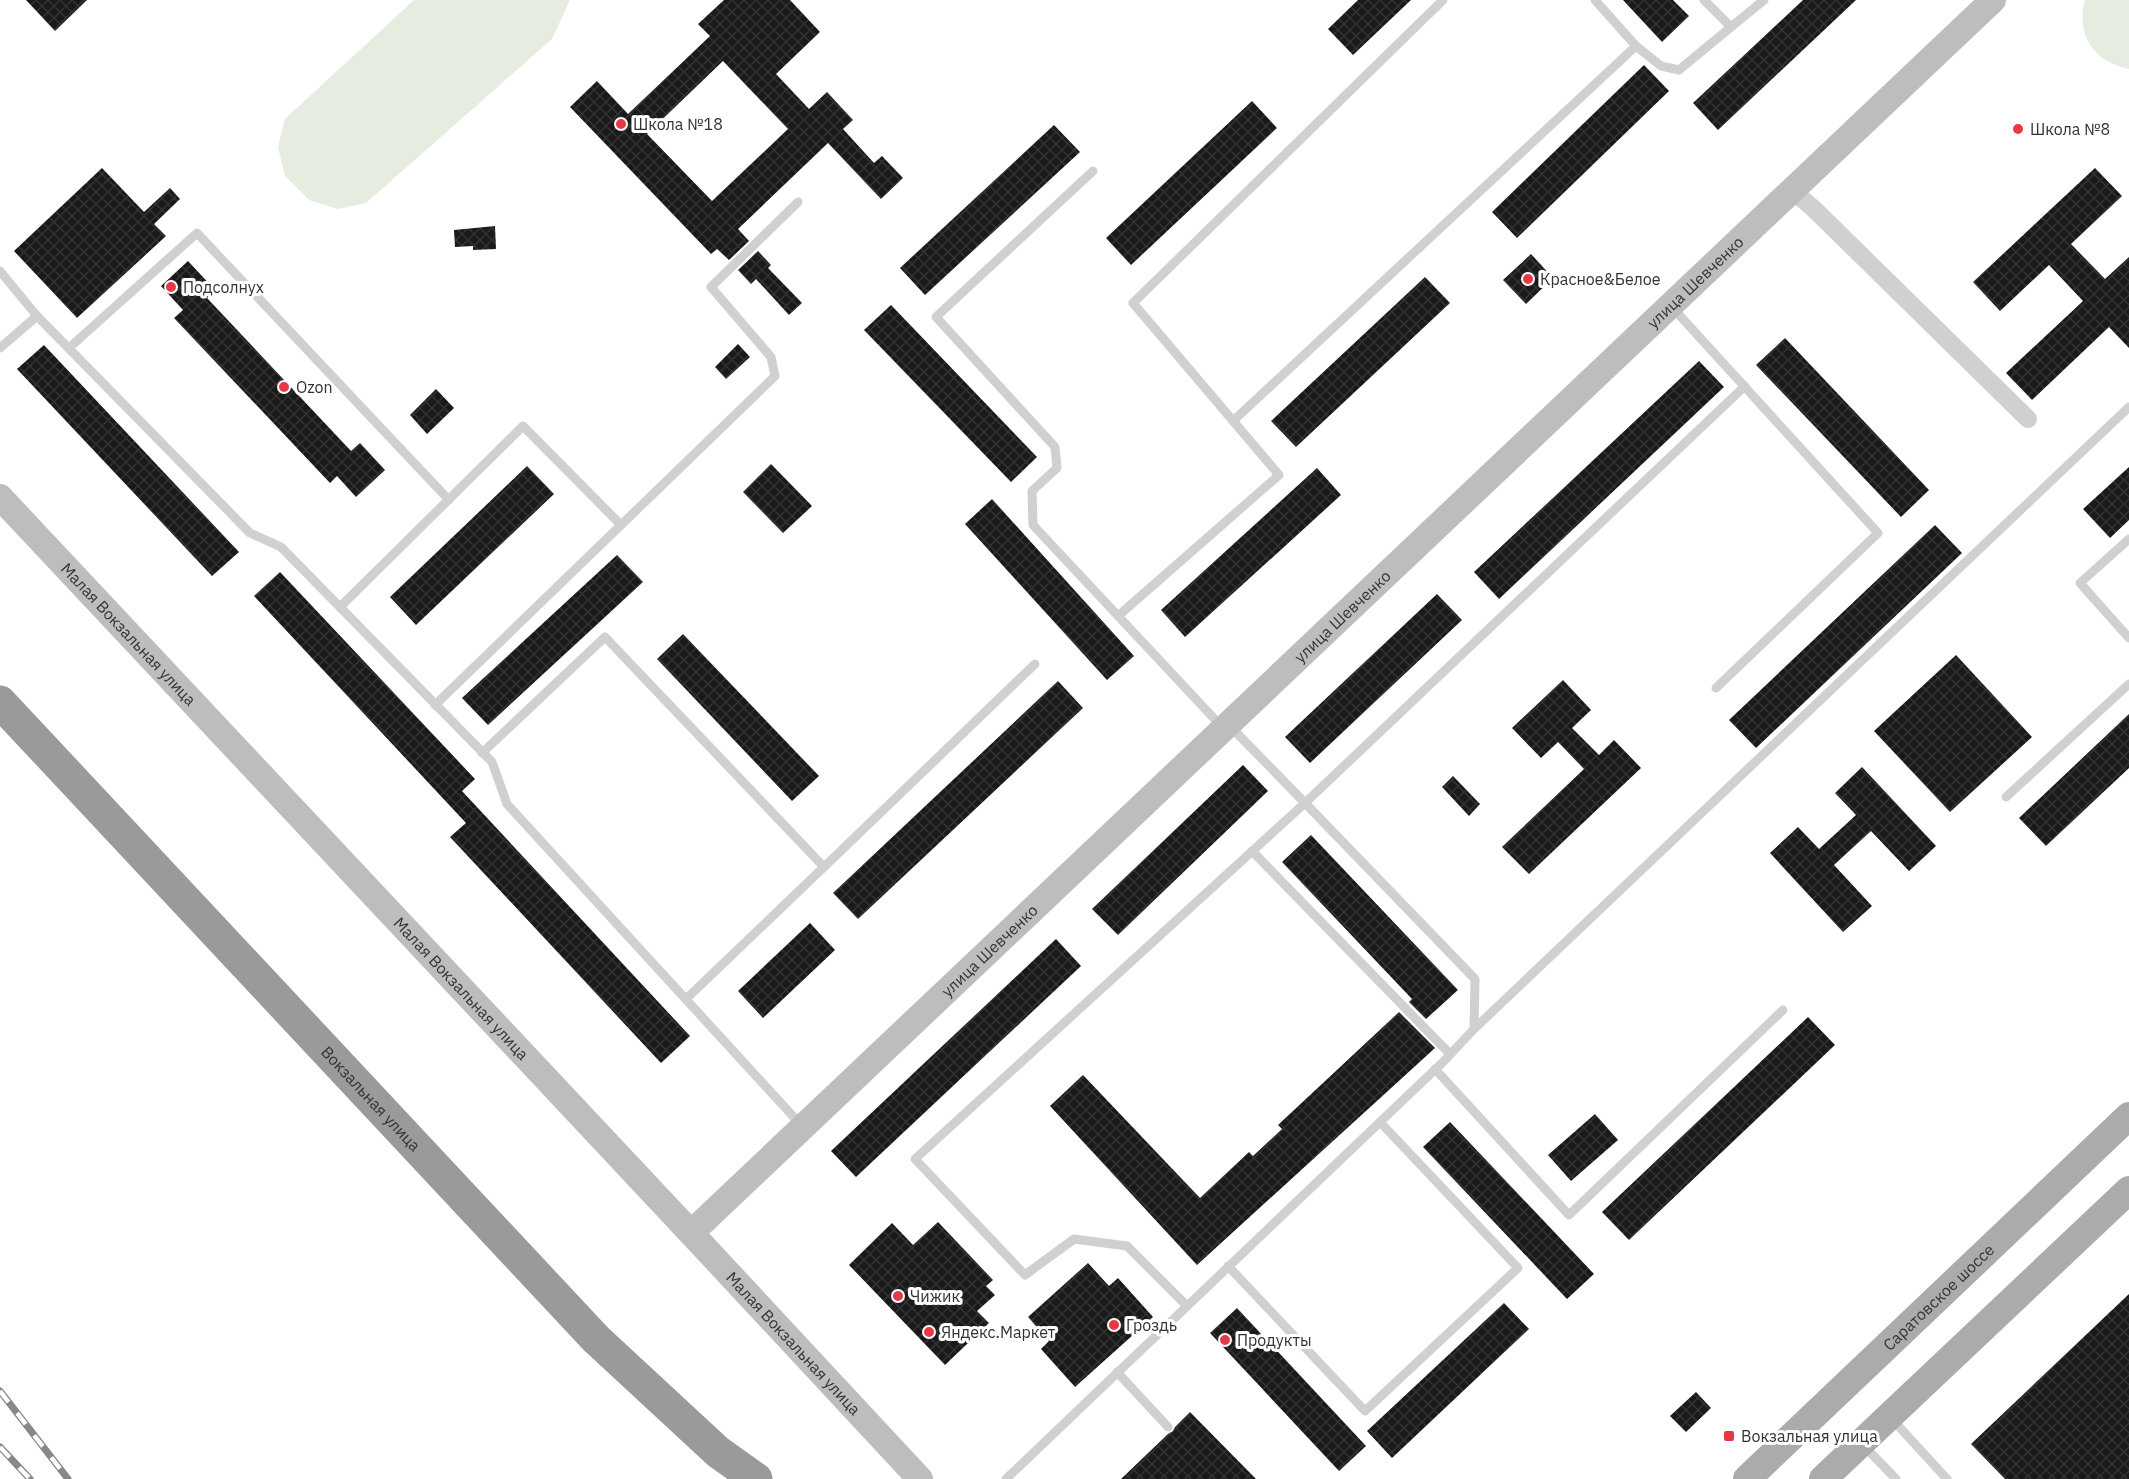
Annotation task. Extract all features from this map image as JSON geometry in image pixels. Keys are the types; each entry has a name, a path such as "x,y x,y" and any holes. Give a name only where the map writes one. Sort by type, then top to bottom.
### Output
{"highway":[{"name":"Вокзальная улица","path":"0,702 596,1339 718,1452 756,1479"}],"main road":[{"name":"Саратовское шоссе","path":"1746,1479 2129,1116"},
{"path":"1824,1479 2129,1190"}],"street":[{"name":"улица Шевченко","path":"691,1233 1993,0"},
{"path":"1792,190 2028,419"},
{"name":"Малая Вокзальная улица","path":"0,497 920,1479"}],"lane":[{"path":"1118,616 1279,475 1133,303 1443,0"},
{"path":"1595,0 1636,46 1661,66 1679,70 1764,0"},
{"path":"1704,0 1731,27"},
{"path":"1233,421 1636,46"},
{"path":"1093,171 936,317 1055,447 1057,468 1032,491 1033,525 1118,616 1305,803 1475,979 1474,1029"},
{"path":"435,705 775,376 771,357 711,287 798,202"},
{"path":"69,348 197,233 448,500"},
{"path":"0,271 37,316 250,533 281,547 492,762 507,804 803,1127"},
{"path":"1670,305 1878,533 1716,688"},
{"path":"0,348 37,316"},
{"path":"1186,1305 1127,1246 1074,1239 1025,1275 915,1159 1305,803 1745,386"},
{"path":"1006,1479 1380,1122 1474,1029 2129,407"},
{"path":"340,607 523,426 621,525"},
{"path":"2129,539 2080,584 2129,638"},
{"path":"482,753 605,637 824,867"},
{"path":"686,999 1035,664"},
{"path":"2006,797 2129,684"},
{"path":"1252,851 1450,1054"},
{"path":"1435,1069 1569,1215 1783,1010"},
{"path":"1228,1266 1365,1411 1518,1268 1380,1122"},
{"path":"1117,1372 1168,1426"},
{"path":"1889,1416 1947,1479"},
{"path":"1862,1443 1896,1479"}],"shaded area":[{"path":"414,0 570,0 552,39 366,203 338,209 309,200 285,176 278,147 285,119"},
{"path":"2085,0 2129,0 2129,69 2106,60 2090,45 2083,25"}],"building":[{"path":"26,0 87,0 55,31"},
{"name":"Школа №18","path":"724,0 790,0 820,32 776,74 809,109 827,92 853,120 843,129 874,163 882,156 903,178 881,199 828,143 738,229 749,241 729,260 717,249 711,254 570,107 597,81 628,114 710,36 698,24","holes":["723,61 788,129 712,201 647,134"]},
{"path":"1358,0 1411,0 1353,55 1328,29"},
{"path":"1623,0 1673,0 1689,16 1662,42"},
{"path":"1803,0 1856,0 1718,130 1693,103"},
{"path":"1644,65 1669,91 1517,238 1492,212"},
{"path":"1252,101 1277,128 1131,265 1106,238"},
{"path":"1054,125 1080,152 925,295 900,268"},
{"path":"102,168 144,212 170,188 180,199 154,224 166,236 77,318 14,251"},
{"path":"2095,168 2122,196 2071,244 2105,279 2129,257 2129,348 2109,327 2032,400 2006,373 2083,301 2049,265 2000,311 1973,282"},
{"path":"495,226 496,249 473,250 473,246 455,247 454,230"},
{"path":"758,251 771,265 768,268 802,303 789,315 756,279 751,284 738,270"},
{"name":"Красное&Белое","path":"1531,254 1553,278 1526,304 1503,280"},
{"path":"188,261 215,290 207,298 351,451 360,443 385,470 356,497 337,476 330,483 174,318 183,310 161,286"},
{"path":"1425,277 1450,303 1296,447 1271,421"},
{"path":"891,305 1037,457 1011,482 864,330"},
{"path":"1785,338 1929,490 1901,517 1756,365"},
{"path":"738,344 750,357 726,379 715,367"},
{"path":"44,345 239,552 212,576 17,369"},
{"path":"1699,361 1724,387 1499,599 1474,572"},
{"path":"436,389 454,408 427,434 410,415"},
{"path":"771,464 812,506 783,533 743,492"},
{"path":"527,466 554,494 416,625 390,597"},
{"path":"2129,467 2129,520 2110,538 2083,509"},
{"path":"1317,468 1341,495 1185,637 1161,610"},
{"path":"992,499 1134,656 1107,680 965,524"},
{"path":"1935,525 1962,553 1756,748 1729,720"},
{"path":"617,555 643,582 488,725 462,698"},
{"path":"280,572 475,779 462,791 690,1036 661,1063 450,837 466,823 254,596"},
{"path":"1437,594 1462,620 1310,763 1285,737"},
{"path":"683,634 819,776 792,801 657,659"},
{"path":"1956,655 2032,737 1950,812 1874,731"},
{"path":"1563,680 1591,710 1572,728 1599,755 1614,740 1641,768 1529,874 1502,847 1584,769 1558,742 1541,758 1512,728"},
{"path":"1058,681 1083,708 858,919 833,893"},
{"path":"2129,714 2129,768 2046,846 2019,818"},
{"path":"1243,765 1268,791 1118,935 1092,909"},
{"path":"1862,767 1936,846 1909,871 1871,831 1834,865 1872,906 1843,932 1770,853 1798,827 1819,849 1856,815 1835,793"},
{"path":"1453,776 1480,804 1469,816 1442,787"},
{"path":"1311,835 1458,990 1426,1019 1409,1002 1412,999 1282,862"},
{"path":"810,923 835,950 763,1018 738,991"},
{"path":"1056,939 1081,966 856,1177 831,1151"},
{"path":"1399,1012 1435,1048 1197,1265 1050,1106 1083,1075 1200,1198 1249,1152 1253,1156 1282,1129 1278,1125"},
{"path":"1808,1017 1835,1045 1629,1240 1602,1212"},
{"path":"1595,1114 1618,1140 1571,1181 1548,1155"},
{"path":"1450,1122 1594,1274 1567,1299 1423,1147"},
{"path":"938,1222 993,1280 986,1286 995,1295 977,1311 989,1323 945,1365 849,1265 892,1223 913,1245"},
{"path":"1088,1263 1109,1286 1118,1278 1153,1317 1075,1387 1041,1349 1049,1341 1028,1317"},
{"path":"2129,1294 2129,1479 2005,1479 1971,1444"},
{"path":"1504,1303 1529,1329 1392,1458 1367,1431"},
{"path":"1237,1308 1366,1446 1339,1471 1210,1333"},
{"path":"1696,1392 1711,1408 1686,1432 1670,1416"},
{"path":"1190,1412 1256,1479 1121,1479 1173,1431"}],"railway":[{"path":"0,1391 68,1479"},
{"path":"0,1447 30,1479"}],"place":[{"name":"Школа №18","path":"621,124"},
{"name":"Школа №8","path":"2018,129"},
{"name":"Красное&Белое","path":"1528,279"},
{"name":"Подсолнух","path":"171,287"},
{"name":"Ozon","path":"284,387"},
{"name":"Чижик","path":"898,1296"},
{"name":"Гроздь","path":"1114,1325"},
{"name":"Яндекс.Маркет","path":"929,1332"},
{"name":"Продукты","path":"1225,1340"},
{"name":"Вокзальная улица","path":"1729,1436"}]}
